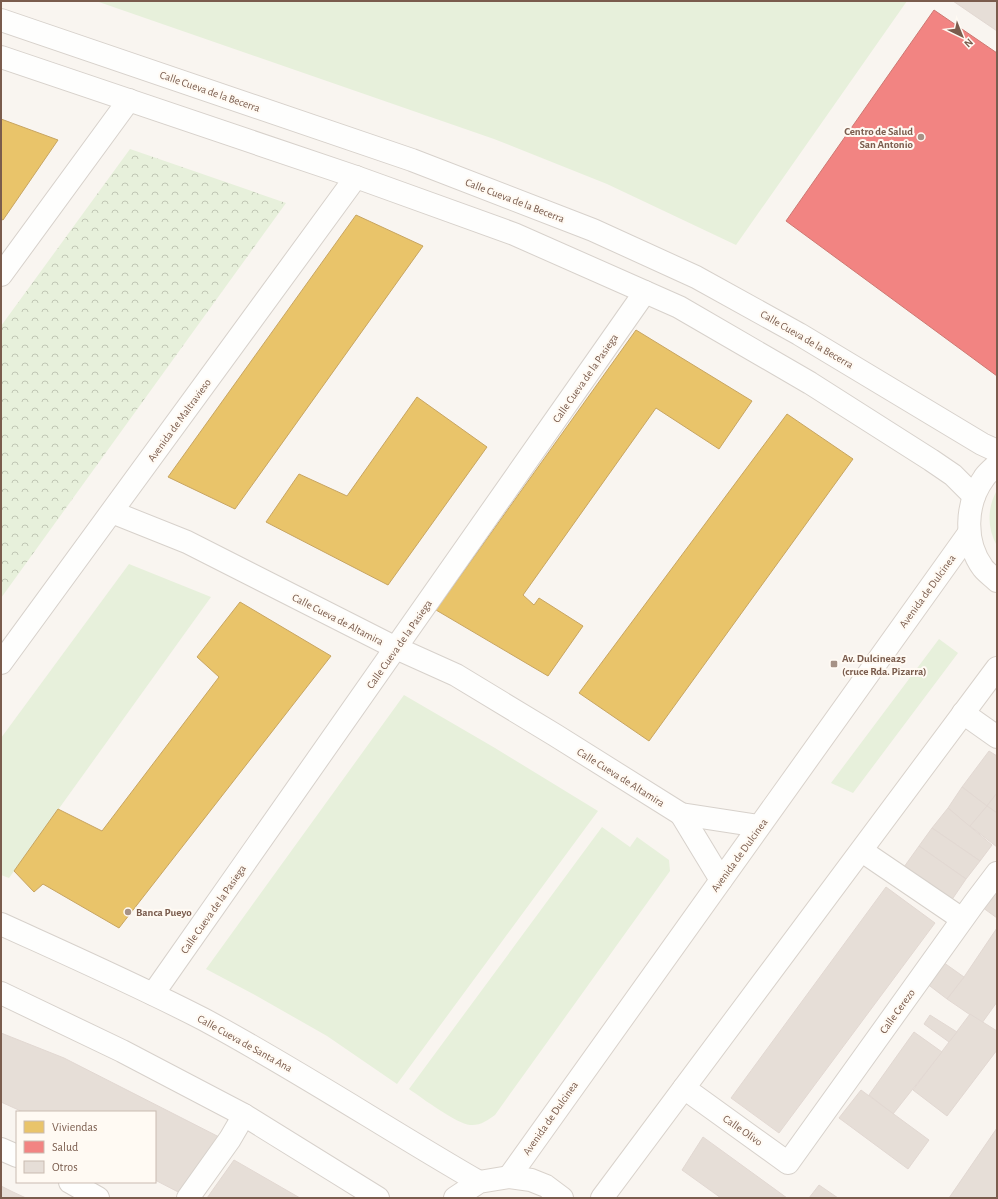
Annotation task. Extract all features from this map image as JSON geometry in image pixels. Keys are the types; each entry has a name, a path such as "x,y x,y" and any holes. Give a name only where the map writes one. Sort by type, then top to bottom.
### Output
{"street":[{"name":"Calle Cueva de la Becerra","path":"1,20 412,160 593,230 696,277 800,334 982,444 997,450"},
{"path":"1,57 356,177 514,234 679,307 810,383 948,471 974,496"},
{"path":"1,275 129,100"},
{"name":"Avenida de Maltravieso","path":"1,663 356,177"},
{"name":"Calle Cueva de la Pasiega","path":"153,994 645,292"},
{"path":"997,464 984,477 974,496 969,515 969,533 976,556 984,569 997,581"},
{"name":"Calle Cueva de Altamira","path":"112,512 187,542 396,648 456,675 681,814"},
{"name":"Avenida de Dulcinea","path":"509,1177 969,533"},
{"path":"602,1198 997,668"},
{"path":"963,713 997,737"},
{"path":"681,814 759,826"},
{"path":"681,814 721,880"},
{"path":"862,851 962,919"},
{"name":"Calle Cerezo","path":"798,1149 962,919 997,873"},
{"name":"Calle Cueva de Santa Ana","path":"1,924 153,994 203,1019 285,1065 413,1144 479,1182"},
{"path":"1,993 122,1051 244,1115 378,1198"},
{"name":"Calle Olivo","path":"684,1088 788,1163 798,1149"},
{"path":"188,1198 230,1139 244,1115"},
{"path":"1,1149 16,1156"},
{"path":"455,1198 479,1182 509,1177 531,1180 546,1186 562,1198"},
{"path":"72,1183 98,1198"}],"green space":[{"path":"96,1 907,1 736,245 607,184 494,139"},
{"path":"130,149 286,203 1,598 1,326"},
{"path":"997,490 997,546 991,532 990,511 991,504"},
{"path":"129,564 211,597 9,878 1,875 1,738"},
{"path":"939,639 958,653 853,793 831,783"},
{"path":"404,695 495,748 598,811 397,1084 327,1036 206,969"},
{"path":"602,827 630,847 637,837 669,860 670,871 495,1115 477,1125 464,1124 409,1089"}],"building: Viviendas":[{"path":"1,119 58,140 3,220 1,219"},
{"path":"356,215 423,246 235,509 168,477"},
{"path":"636,330 752,401 719,449 656,408 523,595 534,605 539,598 583,626 548,676 436,610"},
{"path":"417,397 487,447 388,585 266,522 299,474 347,496"},
{"path":"787,414 853,459 649,741 579,693"},
{"path":"240,602 331,656 119,928 43,884 34,892 14,871 58,809 102,831 219,677 197,657"}],"building: Salud":[{"name":"Centro de Salud San Antonio","path":"934,10 997,53 997,376 786,221"}],"building: Otros":[{"path":"953,1 997,1 997,31"},
{"path":"989,751 997,756 997,793 987,806 962,787"},
{"path":"962,787 987,806 970,827 948,808"},
{"path":"997,793 997,813 987,806"},
{"path":"987,806 997,813 997,847 970,826"},
{"path":"948,808 992,845 980,861 932,828"},
{"path":"932,828 980,861 966,879 919,846"},
{"path":"919,846 966,879 951,901 904,867"},
{"path":"886,887 935,923 779,1133 731,1098"},
{"path":"997,889 997,918 975,902"},
{"path":"997,928 997,1002 982,1023 947,999 964,977"},
{"path":"940,960 964,977 947,999 926,983"},
{"path":"970,1014 997,1031 997,1050 947,1116 913,1090"},
{"path":"930,1015 957,1032 949,1042 924,1024"},
{"path":"914,1032 942,1052 893,1114 869,1095"},
{"path":"1,1033 64,1058 225,1140 184,1195 156,1181 156,1111 21,1111 1,1102"},
{"path":"861,1090 929,1140 908,1169 839,1118"},
{"path":"997,1128 997,1198 949,1198"},
{"path":"703,1137 787,1198 721,1198 682,1170"},
{"path":"234,1160 300,1198 207,1198"},
{"path":"819,1185 838,1198 809,1198"},
{"path":"1,1186 13,1192 26,1198 1,1198"}],"place":[{"name":"Centro de Salud San Antonio","path":"921,137"},
{"name":"Av. Dulcinea25 (cruce Rda. Pizarra)","path":"834,664"},
{"name":"Banca Pueyo","path":"128,912"}]}
